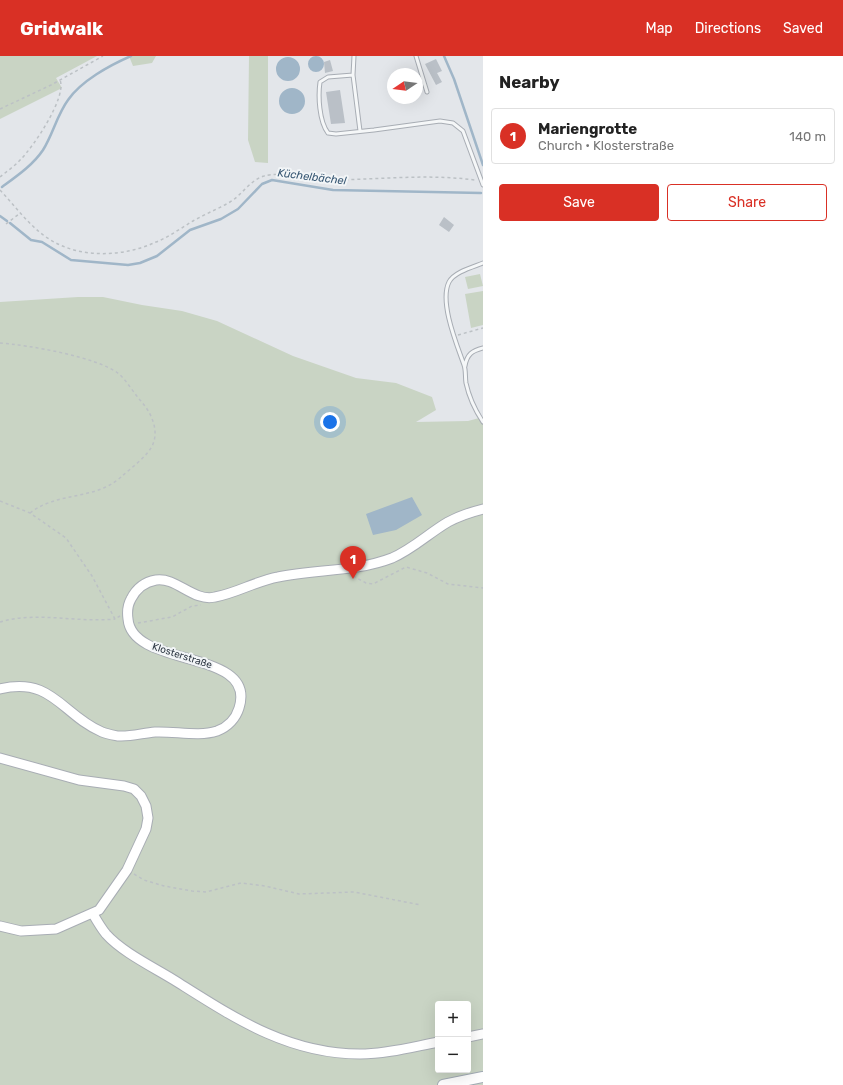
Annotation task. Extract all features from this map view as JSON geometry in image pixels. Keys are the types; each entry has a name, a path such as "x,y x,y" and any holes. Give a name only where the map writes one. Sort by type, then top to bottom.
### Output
{"main road":[{"path":"128,624 127,612 129,603 134,593 143,585 157,580 172,582 199,596 212,598 275,577 376,564 394,557 415,545 449,521 483,509"},
{"name":"Klosterstraße","path":"0,689 23,686 39,689 53,697 84,723 105,734 120,736 169,732 202,734 218,731 229,724 240,706 241,695 237,683 227,673 217,667 148,645 134,636 128,624"},
{"path":"0,758 79,780 124,786 134,789 141,796 146,806 148,818 146,829 127,870 103,905 93,914 56,928 37,931 20,931 0,926"},
{"path":"93,914 107,935 131,954 233,1017 288,1042 324,1051 360,1054 394,1051 435,1043"},
{"path":"471,1036 483,1034"},
{"path":"443,1085 483,1076"}],"lane":[{"path":"354,56 353,75 360,131"},
{"path":"416,56 427,92"},
{"path":"353,75 328,77 320,82 319,89 324,129 328,133 336,134 440,121 453,123 463,131 482,183"},
{"path":"483,263 458,274 450,281 445,292 454,337 464,366 466,382 471,399 483,422"},
{"path":"464,366 466,358 472,351 483,348"}],"path":[{"path":"0,109 60,80 103,56"},
{"path":"0,177 22,158 47,122 61,93 60,80"},
{"path":"0,190 20,214 48,238 67,249 99,253 120,253 139,250 157,242 232,201 263,176 278,175 335,180 393,177 482,183"},
{"path":"6,224 20,214"},
{"path":"454,337 483,328"},
{"path":"0,343 20,344 82,359 100,365 119,374 145,406 152,418 155,431 152,444 147,452 120,478 87,495 56,499 40,505 30,513"},
{"path":"0,500 30,513 66,538 92,576 114,619"},
{"path":"352,575 366,583 373,584 406,567 427,573 448,584 483,588"},
{"path":"128,624 172,617 192,606 205,605"},
{"path":"0,622 17,617 70,618 86,620 114,619 127,612"},
{"path":"127,870 150,882 192,891 206,892 241,883 266,886 299,894 354,892 421,904"}],"green space":[{"path":"0,56 97,56 56,78 62,88 0,119"},
{"path":"129,56 156,56 152,63 133,66"},
{"path":"249,56 268,56 268,163 255,162 248,140"},
{"path":"480,274 483,286 468,289 465,277"},
{"path":"483,291 483,325 471,328 465,294"},
{"path":"78,297 103,297 182,311 217,321 293,356 356,378 396,383 432,397 436,410 416,422 468,421 483,417 483,1085 0,1085 0,302"}],"water":[{"path":"316,56 322,58 324,64 322,70 316,72 310,70 308,64 310,58"},
{"path":"288,57 293,58 299,64 299,74 293,80 288,81 283,80 277,74 276,69 277,64 283,58"},
{"path":"292,88 301,92 305,101 301,110 292,114 283,110 279,101 283,92"},
{"path":"412,497 422,515 396,530 373,535 366,514"}],"building":[{"path":"436,59 442,71 437,73 442,82 436,85 425,64"},
{"path":"330,60 333,71 325,73 324,62"},
{"path":"340,90 345,123 331,124 326,92"},
{"path":"444,217 454,225 449,232 439,225"}],"waterway":[{"path":"2,187 34,161 43,150 64,106 80,86 96,74 131,56"},
{"path":"444,56 454,79 483,165"},
{"name":"Küchelbächel","path":"10,223 31,240 42,242 71,260 128,265 140,263 157,256 190,230 221,219 238,209 262,184 272,180 333,190 481,193"},
{"name":"Küchelbächel","path":"0,216 7,221"}],"place":[{"name":"Mariengrotte","path":"353,579"}]}
